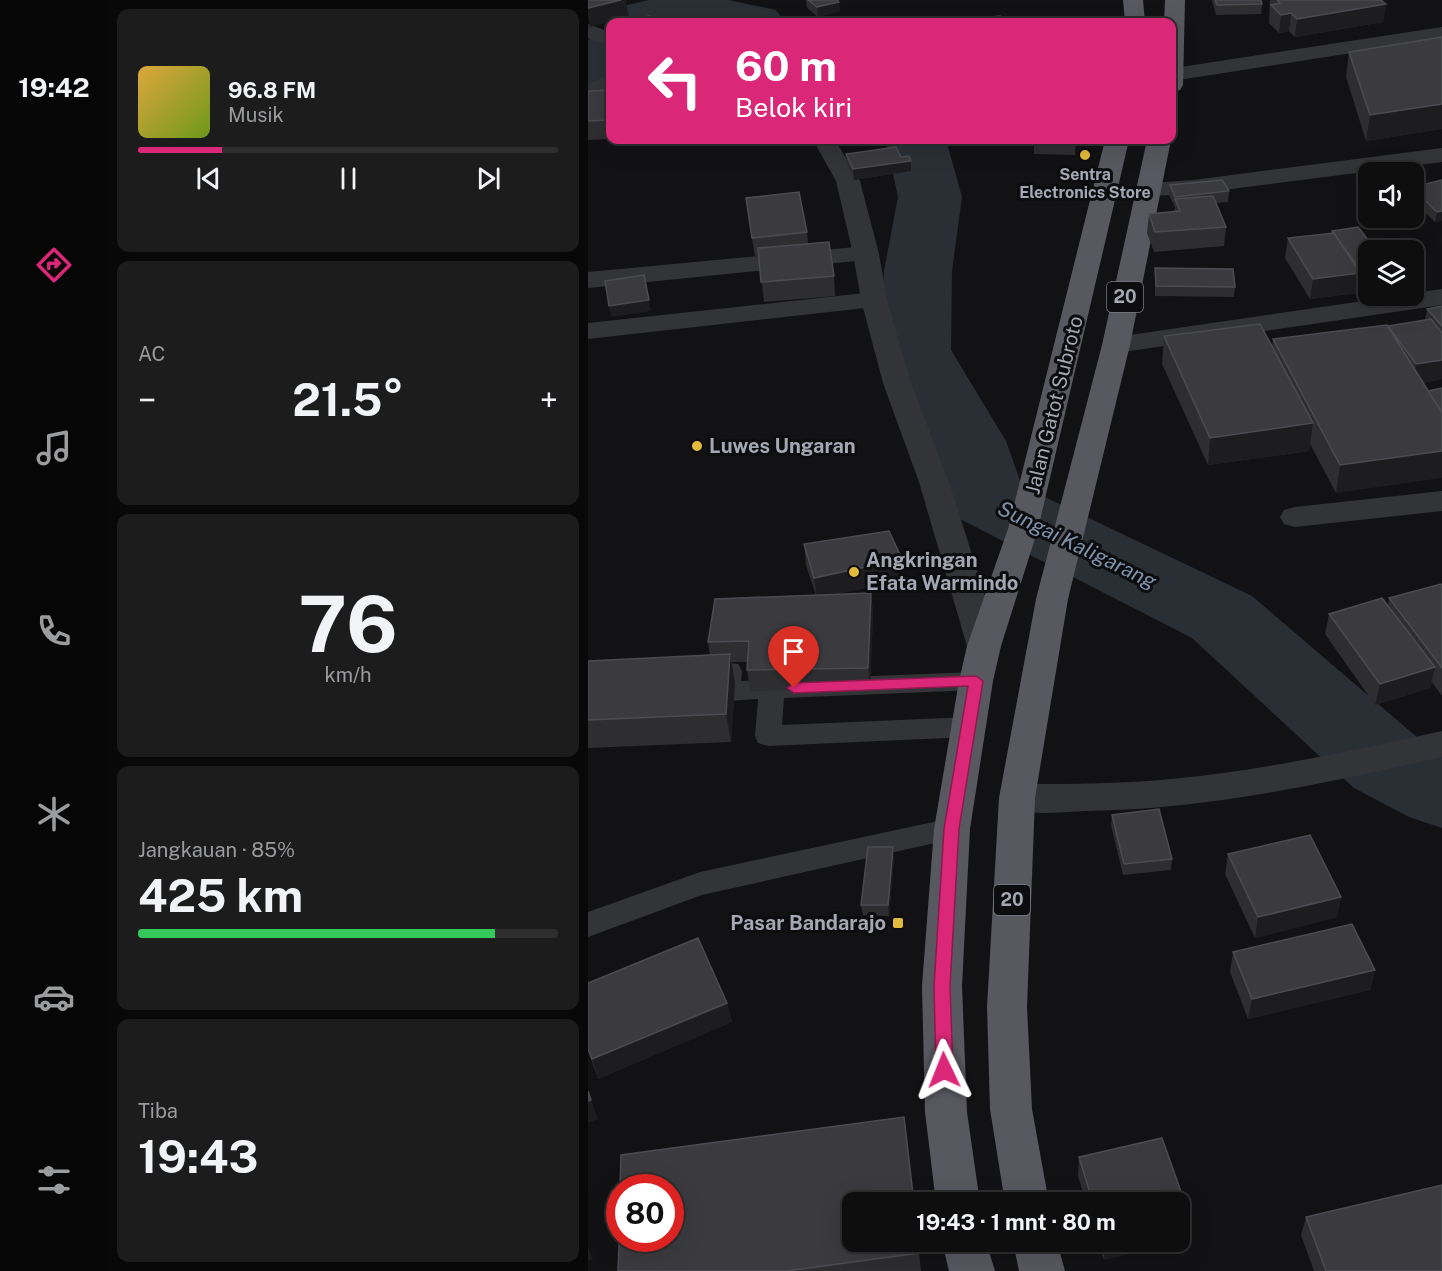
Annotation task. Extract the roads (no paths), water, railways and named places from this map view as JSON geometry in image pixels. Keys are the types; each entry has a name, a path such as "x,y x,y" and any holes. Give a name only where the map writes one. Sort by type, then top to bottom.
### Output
{"highway":[{"path":"1133,0 1135,18"},
{"path":"1175,0 1175,18"},
{"name":"Jalan Gatot Subroto","path":"957,1192 946,1112 942,986 952,829 976,681 984,646 1023,529 1116,144"},
{"name":"20","path":"1025,1192 1011,1109 1007,1008 1017,798 1052,599 1116,345 1158,144"},
{"path":"967,1252 972,1271"},
{"path":"1037,1252 1042,1271"}],"street":[{"path":"1176,79 1442,33"},
{"path":"588,93 606,84"},
{"path":"826,144 848,181 866,254 874,300 897,383 934,482 984,646"},
{"path":"1147,189 1193,187 1442,155"},
{"path":"588,280 866,254"},
{"path":"1116,345 1442,297"},
{"path":"588,331 874,300"},
{"path":"1295,517 1442,501"},
{"path":"1017,798 1110,798 1182,792 1359,762 1442,744"}],"lane":[{"path":"694,673 729,671 727,691 976,681"},
{"path":"772,689 768,736 970,727"},
{"path":"588,925 700,884 952,829"}],"waterway":[{"name":"Sungai Kaligarang","path":"642,18 685,8 736,18"},
{"name":"Sungai Kaligarang","path":"588,71 598,66 606,55"},
{"name":"Sungai Kaligarang","path":"917,144 930,197 918,271 915,350 968,441 988,501 1222,617 1386,763 1442,792"}],"place":[{"name":"Sentra Electronics Store","path":"1085,155"},
{"name":"Luwes Ungaran","path":"697,446"},
{"name":"Angkringan Efata Warmindo","path":"854,572"},
{"name":"Pasar Bandarajo","path":"898,923"}]}
